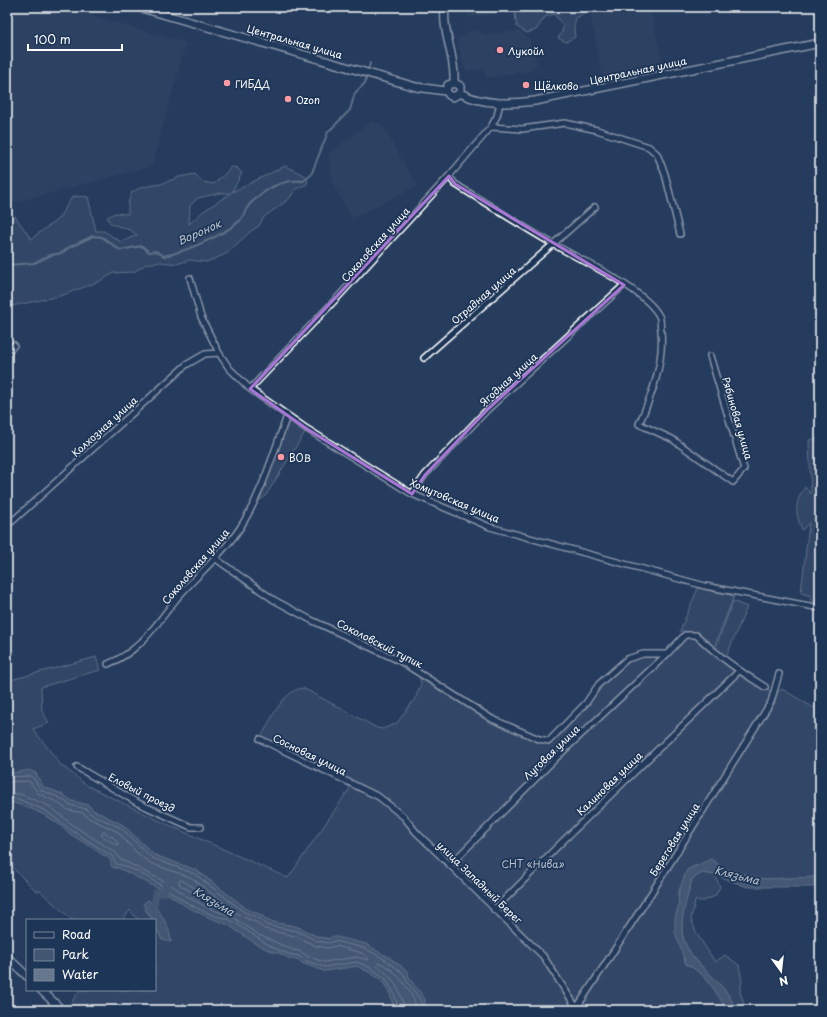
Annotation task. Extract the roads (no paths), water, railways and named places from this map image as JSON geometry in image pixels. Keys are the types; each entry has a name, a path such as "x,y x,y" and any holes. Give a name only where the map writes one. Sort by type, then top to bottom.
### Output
{"main road":[{"name":"Центральная улица","path":"138,7 416,87 446,91 449,95 454,97 460,93 475,99 500,103 526,102 568,95 820,43"},
{"path":"445,7 444,29 454,67 454,83"},
{"path":"446,91 448,85 454,83 460,86 460,93"},
{"path":"7,957 26,975"},
{"path":"42,991 62,1010"}],"street":[{"name":"Соколовская улица","path":"250,389 339,296 449,176 491,127 497,116 500,103"},
{"path":"491,127 522,129 565,122 597,130 649,147 657,154 665,174 680,234"},
{"path":"449,176 454,184 554,245 624,285"},
{"name":"Отрадная улица","path":"424,358 554,245 594,207"},
{"name":"Хомутовская улица","path":"190,278 201,317 219,353 229,368 250,389 287,416 412,494 490,527 704,586 820,608"},
{"name":"Рябиновая улица","path":"624,285 648,302 659,316 662,343 658,370 649,400 639,424 672,439 734,482 744,469 710,356"},
{"name":"Ягодная улица","path":"412,494 425,475 487,410 624,285"},
{"path":"7,354 14,345"},
{"name":"Колхозная улица","path":"7,526 186,365 205,354 219,353"},
{"name":"Соколовская улица","path":"108,664 123,658 146,639 180,595 216,559 239,529 254,504 287,416"},
{"name":"Соколовский тупик","path":"216,559 243,580 280,603 311,620 400,661 492,719 539,739 549,741 586,703 599,684 627,658 643,654 667,654"},
{"name":"Луговая улица","path":"450,865 555,759 667,654 685,635 696,635 714,652 739,671"},
{"path":"739,671 765,687"},
{"name":"Калиновая улица","path":"494,910 739,671"},
{"name":"Береговая улица","path":"577,1009 772,702 779,674"},
{"name":"Сосновая улица","path":"260,739 352,784"},
{"name":"Еловый проезд","path":"77,767 138,803 191,827 201,827"},
{"name":"улица Западный Берег","path":"352,784 379,797 396,810 494,910 543,956 577,1009"}],"water":[{"name":"Клязьма","path":"30,770 36,774 43,787 62,794 72,801 88,805 93,810 123,825 154,855 196,870 247,909 261,915 268,921 298,927 318,937 329,939 333,936 366,944 408,972 409,978 425,999 425,1010 395,1010 390,994 382,980 369,972 357,966 324,971 302,963 298,959 291,959 279,953 273,952 255,943 227,924 187,907 167,893 119,868 112,867 110,859 69,833 49,818 22,805 7,802 7,774"},
{"name":"Клязьма","path":"711,859 723,868 761,879 820,877 820,884 813,887 747,887 715,875 702,873 692,879 685,904 682,924 684,940 688,950 695,959 726,992 732,1001 735,1010 727,1010 705,978 699,972 686,964 675,932 675,919 679,904 678,894 687,870"},
{"path":"148,900 157,909 169,930 171,942 162,940 156,926 156,919 152,919 143,904"}],"waterway":[{"name":"Воронок","path":"7,265 34,263 51,255 62,253 68,248 93,236 102,237 120,250 142,246 149,252 156,251 164,256 192,247 222,233 239,221 249,205 267,190 280,183 303,181 311,175 328,132 350,110 355,93 365,83 370,63"},
{"path":"154,905 156,893 163,893 167,883"}],"place":[{"name":"Лукойл","path":"500,50"},
{"name":"ГИБДД","path":"227,83"},
{"name":"Щёлково","path":"526,85"},
{"name":"Ozon","path":"288,99"},
{"name":"ВОВ","path":"281,457"}],"park label":[{"name":"СНТ «Нива»","path":"533,863"}]}
